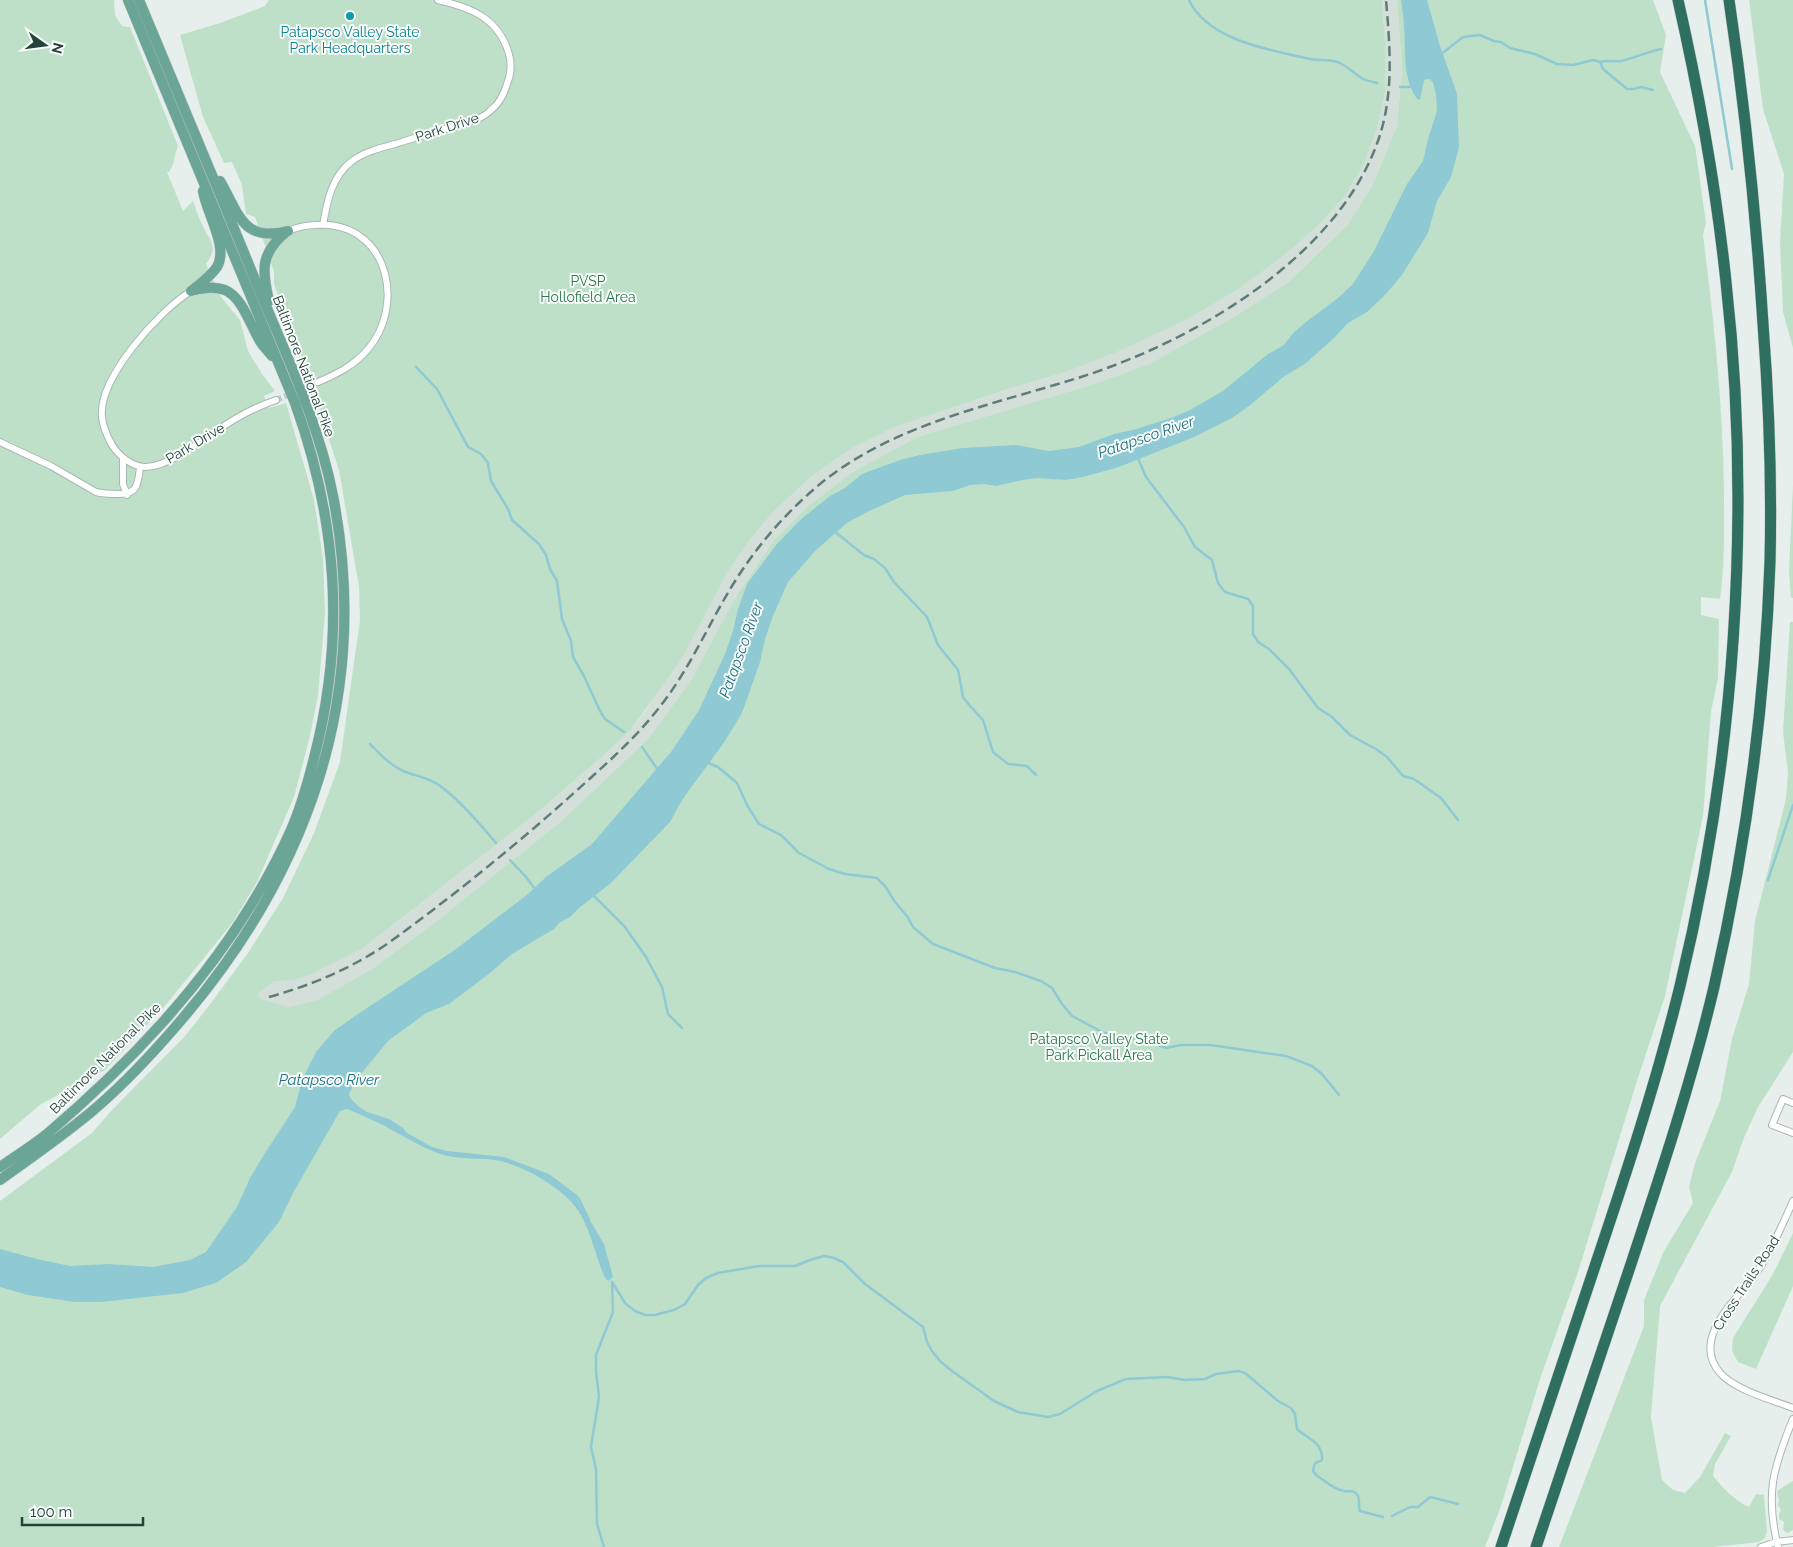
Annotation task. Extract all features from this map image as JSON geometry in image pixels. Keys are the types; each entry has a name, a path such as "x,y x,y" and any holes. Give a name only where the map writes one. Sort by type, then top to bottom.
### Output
{"highway":[{"path":"1501,1547 1617,1201 1666,1042 1681,983 1702,878 1722,754 1733,631 1736,556 1737,469 1733,355 1713,179 1698,94 1678,0"},
{"path":"1536,1547 1662,1169 1697,1051 1713,991 1734,891 1755,757 1766,642 1769,568 1769,416 1751,175 1729,0"}],"main road":[{"name":"Baltimore National Pike","path":"0,1167 46,1135 144,1042 177,1006 228,942 251,906 292,829 316,753 328,697 333,646 334,597 330,543 317,475 305,431 128,0"},
{"name":"Baltimore National Pike","path":"0,1180 59,1138 97,1107 156,1049 214,979 261,910 282,873 312,803 325,757 338,691 342,653 343,583 333,495 322,453 312,419 139,0"},
{"path":"204,155 240,216 251,229 264,234 288,231"},
{"path":"191,291 217,267 222,252 205,204 199,170"},
{"path":"277,333 263,271 266,257 272,247 288,231"},
{"path":"191,291 217,288 226,291 234,297 261,343 279,365"}],"street":[{"name":"Park Drive","path":"323,225 332,187 341,172 353,160 371,151 475,120 491,111 501,98 508,82 510,63 506,44 496,27 481,14 438,0"},
{"path":"288,231 304,226 323,225 350,230 372,246 382,265 388,297 385,319 380,331 369,348 352,364 318,382"},
{"path":"0,442 50,466 96,492 127,495 136,486 140,467 129,463 123,458 115,449 104,427 102,416 106,393 115,372 136,343 168,308 191,291"},
{"name":"Park Drive","path":"140,467 154,466 165,462 234,419 276,400"},
{"path":"123,458 123,484 127,495"},
{"path":"1793,1103 1783,1099 1772,1125 1793,1133"},
{"name":"Cross Trails Road","path":"1793,1200 1782,1228 1767,1256 1719,1320 1711,1339 1710,1350 1716,1367 1730,1381 1793,1408"},
{"path":"1777,1545 1772,1519 1772,1484 1780,1452 1793,1419"},
{"path":"1761,1547 1793,1540"}],"shaded area":[{"path":"1382,0 1397,0 1402,69 1397,126 1372,186 1348,224 1290,281 1237,315 1149,364 1094,384 917,437 851,473 807,507 774,540 735,598 691,680 648,739 559,823 438,920 372,969 317,1000 288,1007 247,1003 238,971 363,948 537,813 630,731 646,710 727,573 749,541 773,512 812,476 854,447 895,427 1008,389 1066,372 1188,319 1237,290 1320,224 1346,195 1363,166 1376,128 1385,93 1385,40"}],"green space":[{"path":"0,0 114,0 115,15 122,26 130,27 178,146 172,166 169,172 167,172 183,211 193,201 199,219 213,248 206,264 221,297 240,320 248,351 275,391 264,396 269,408 286,403 314,500 323,559 325,613 318,696 294,797 257,882 233,922 165,1006 105,1070 41,1104 0,1139"},
{"name":"Patapsco Valley State Park Pickall Area","path":"269,0 1382,0 1385,40 1385,93 1377,128 1363,166 1346,195 1320,224 1283,256 1237,290 1188,319 1119,351 1066,372 1008,389 895,427 854,447 812,476 773,512 749,541 727,573 682,658 630,731 537,813 363,948 309,975 293,980 274,981 257,994 260,999 288,1007 317,1000 372,969 438,920 559,823 648,739 691,680 735,598 774,540 807,507 851,473 917,437 1094,384 1149,364 1237,315 1290,281 1348,224 1372,186 1397,126 1402,69 1397,0 1653,0 1666,35 1660,72 1695,146 1706,223 1703,235 1714,331 1722,428 1724,532 1720,599 1701,597 1701,615 1719,619 1718,678 1711,712 1703,816 1665,996 1578,1272 1540,1379 1500,1509 1485,1547 0,1547 0,1201 92,1133 185,1036 205,1011 248,953 283,898 314,833 340,762 360,620 359,587 339,470 314,393 274,284 274,271 255,217 246,214 242,185 232,162 224,163 203,117 180,35 220,23 265,6"},
{"path":"1749,0 1793,0 1793,348 1783,312 1780,242 1784,174 1763,109"},
{"path":"1793,485 1793,598 1791,598 1789,571"},
{"path":"1790,622 1793,622 1793,1052 1758,1107 1743,1140 1732,1172 1660,1306 1651,1417 1662,1480 1673,1490 1685,1493 1700,1477 1725,1433 1731,1436 1715,1464 1713,1476 1734,1497 1749,1507 1756,1494 1764,1495 1767,1531 1765,1538 1759,1542 1713,1547 1559,1547 1644,1326 1644,1300 1664,1251 1693,1203 1689,1187 1695,1163 1720,1101 1732,1039 1749,984 1755,921 1786,799 1788,773 1783,732"},
{"path":"1793,1233 1793,1286 1756,1369 1738,1362 1732,1351 1733,1338 1773,1274"},
{"path":"1793,1481 1793,1530 1787,1533 1783,1530 1784,1522 1779,1519 1781,1510 1778,1505 1777,1491"}],"water":[{"name":"Patapsco River","path":"1401,0 1427,0 1440,46 1457,94 1459,147 1451,177 1437,201 1428,233 1402,275 1385,295 1367,312 1348,323 1306,363 1282,378 1249,406 1232,418 1194,437 1119,467 1083,477 1066,480 1037,478 996,486 984,484 970,485 953,491 905,495 847,523 816,550 788,582 773,616 760,662 742,713 725,741 682,800 670,822 611,883 570,917 559,923 554,929 512,954 449,1004 426,1013 388,1041 356,1080 349,1094 350,1098 358,1106 367,1112 389,1119 407,1133 432,1147 447,1151 504,1157 549,1174 573,1192 604,1244 613,1277 608,1281 604,1276 588,1230 575,1206 567,1197 546,1181 511,1164 500,1161 438,1153 347,1109 340,1111 293,1193 279,1222 246,1262 216,1283 183,1293 101,1302 75,1302 28,1295 0,1287 0,1249 70,1266 108,1264 153,1267 190,1260 206,1252 237,1207 250,1178 295,1107 302,1080 316,1052 334,1031 456,949 528,894 546,877 592,844 671,752 699,710 725,654 747,584 776,545 799,521 830,496 845,488 862,474 920,455 963,448 1016,445 1049,451 1079,447 1114,434 1171,418 1190,410 1223,391 1268,354 1284,345 1293,333 1338,298 1352,285 1373,253 1407,184 1423,161 1437,111 1433,82 1429,79 1424,80 1420,100 1417,99 1412,91 1409,82"}],"waterway":[{"path":"1189,0 1198,14 1210,25 1225,34 1277,52 1337,62 1346,66 1363,79 1377,83"},
{"path":"1705,0 1732,169"},
{"path":"1440,55 1463,37 1480,35 1501,42 1510,48 1535,54 1557,64 1573,65 1593,60 1600,62 1603,69 1627,89 1641,87 1653,90"},
{"path":"1600,62 1621,61 1661,49"},
{"path":"1400,87 1411,87 1413,85"},
{"path":"416,367 437,389 468,447 481,454 488,463 491,481 508,509 512,520 539,544 546,555 550,569 557,581 562,619 571,641 573,657 605,719 624,732"},
{"path":"1137,456 1146,477 1184,527 1195,547 1212,560 1218,583 1225,592 1248,599 1253,606 1253,634 1258,642 1269,649 1289,669 1318,708 1332,717 1350,735 1387,757 1403,776 1414,779 1441,798 1458,820"},
{"path":"834,531 864,555 874,559 885,568 894,582 927,617 938,645 958,670 963,697 983,720 993,752 1008,764 1027,766 1036,775"},
{"path":"370,744 398,769 430,780 446,790 469,812 496,843"},
{"path":"642,747 658,770"},
{"path":"706,762 718,767 737,783 747,805 759,824 781,835 799,853 829,869 845,874 877,878 885,886 913,927 933,944 995,968 1015,972 1041,981 1052,988 1072,1016 1104,1033 1121,1038 1143,1039 1166,1048 1181,1045 1210,1045 1286,1056 1312,1066 1322,1074 1339,1095"},
{"path":"1768,880 1793,805"},
{"path":"510,860 535,889"},
{"path":"593,895 625,927 646,957 662,987 668,1014 682,1028"},
{"path":"574,1194 579,1199 589,1220"},
{"path":"612,1282 625,1303 635,1311 645,1315 655,1315 674,1310 685,1304 698,1285 706,1278 718,1273 759,1266 795,1266 824,1256 834,1258 843,1262 865,1284 923,1327 927,1342 932,1351 952,1371 994,1401 1018,1412 1048,1417 1060,1414 1097,1391 1126,1379 1167,1377 1185,1380 1205,1379 1216,1374 1238,1371 1245,1373 1278,1401 1291,1408 1295,1414 1297,1429 1318,1445 1322,1454 1322,1460 1315,1463 1313,1471 1316,1475 1337,1489 1355,1492 1359,1498 1360,1511 1383,1517"},
{"path":"604,1547 597,1524 596,1469 591,1447 599,1397 596,1355 613,1312 612,1282"},
{"path":"1392,1516 1410,1507 1418,1507 1430,1497 1458,1504"}],"tunnel":[{"path":"276,400 318,382"}],"railway":[{"path":"269,997 330,975 359,961 387,944 506,851 610,761 642,728 672,691 729,591 757,550 778,524 801,501 842,468 873,449 906,433 975,408 1081,377 1125,361 1170,341 1214,317 1257,289 1297,256 1331,220 1359,181 1379,138 1387,104 1390,69 1386,0"}],"place":[{"name":"Patapsco Valley State Park Headquarters","path":"350,16"}],"park label":[{"name":"PVSP Hollofield Area","path":"588,290"}]}
